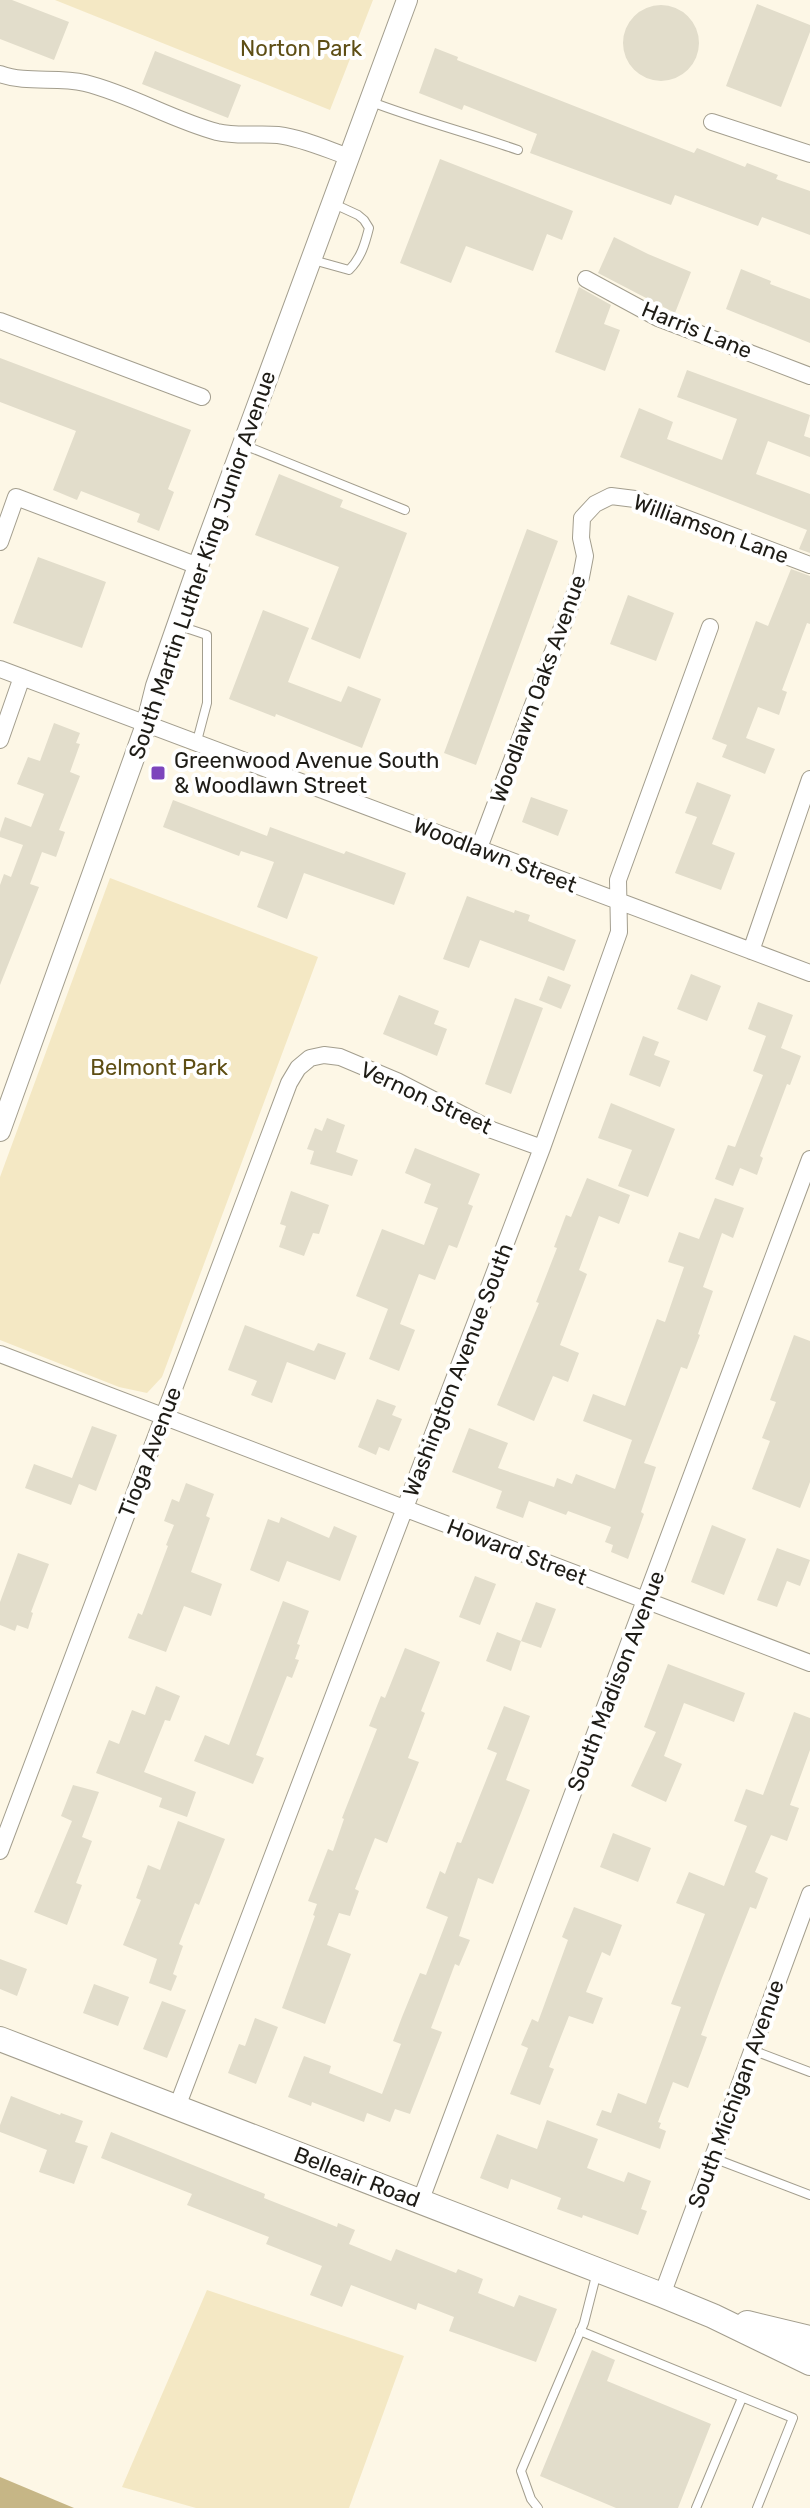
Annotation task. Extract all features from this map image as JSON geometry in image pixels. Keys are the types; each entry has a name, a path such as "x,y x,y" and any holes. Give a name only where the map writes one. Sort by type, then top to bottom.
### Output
{"main road":[{"name":"Belleair Road","path":"0,2039 662,2295 810,2363"},
{"name":"Belleair Road","path":"713,2316 810,2338"}],"street":[{"name":"South Martin Luther King Junior Avenue","path":"0,1131 147,722 156,686 198,566 407,0"},
{"path":"0,74 86,83 220,133 282,135 349,157"},
{"path":"712,122 809,150"},
{"name":"Harris Lane","path":"586,279 658,318 810,376"},
{"path":"0,321 202,397"},
{"name":"Williamson Lane","path":"611,496 635,499 810,565"},
{"name":"Woodlawn Oaks Avenue","path":"479,848 581,577 585,556 581,538 582,518 595,504 611,496"},
{"path":"0,542 16,497 198,566"},
{"name":"Washington Avenue South","path":"177,2107 542,1148 619,932 618,880 710,627"},
{"name":"Woodlawn Street","path":"0,669 810,973"},
{"path":"0,740 22,677"},
{"path":"751,951 810,779"},
{"name":"Vernon Street","path":"310,1058 324,1055 340,1057 397,1081 492,1130 542,1148"},
{"name":"Tioga Avenue","path":"0,1851 289,1083 298,1068 310,1058"},
{"name":"South Madison Avenue","path":"420,2202 810,1159"},
{"name":"Howard Street","path":"0,1354 810,1663"},
{"name":"South Michigan Avenue","path":"662,2295 810,1894"}],"lane":[{"path":"369,101 518,150"},
{"path":"311,259 349,270 357,263 365,247 369,228 364,220 332,202"},
{"path":"243,445 405,510"},
{"path":"177,625 207,635 207,703 197,741"},
{"path":"752,2050 810,2072"},
{"path":"713,2158 810,2195"},
{"path":"538,2508 531,2499 521,2471 580,2331 597,2272"},
{"path":"580,2331 793,2418 757,2508"},
{"path":"696,2508 742,2398"}],"green space":[{"name":"Norton Park","path":"55,0 373,0 330,110"},
{"name":"Belmont Park","path":"110,878 318,957 162,1377 147,1393 119,1387 0,1340 0,1177"},
{"path":"207,2290 404,2356 349,2508 196,2508 122,2487"}],"shaded area":[{"path":"0,2477 74,2508 0,2508"}],"building":[{"path":"0,0 12,0 69,22 54,60 0,39"},
{"path":"757,4 810,25 781,107 726,86"},
{"path":"661,5 676,8 688,16 696,28 699,43 696,58 688,70 676,78 661,81 646,78 634,70 626,58 623,43 626,28 634,16 646,8"},
{"path":"435,48 458,57 457,60 694,153 697,148 745,167 747,163 778,175 776,179 810,191 810,235 762,217 758,226 675,195 671,205 530,153 537,134 464,105 462,110 419,93"},
{"path":"155,51 241,85 228,118 142,84"},
{"path":"440,159 573,211 562,240 547,234 533,271 466,246 451,283 400,263"},
{"path":"614,237 691,272 675,313 598,273"},
{"path":"741,269 810,299 810,343 726,309"},
{"path":"579,287 611,305 604,324 620,330 605,371 555,352"},
{"path":"0,358 191,430 168,489 174,492 159,531 137,522 140,514 81,491 77,500 53,490 76,431 0,402"},
{"path":"687,370 810,415 804,436 810,438 810,457 768,441 756,474 810,494 810,553 799,549 807,530 620,457 639,408 673,422 667,439 722,460 737,419 677,397"},
{"path":"279,474 343,500 340,507 407,533 360,659 311,639 339,567 255,535"},
{"path":"527,529 558,541 476,765 444,753"},
{"path":"38,557 106,582 82,648 13,623"},
{"path":"791,569 810,576 810,624 807,623 782,690 787,692 779,715 758,707 746,738 775,749 765,774 722,757 727,745 712,739 756,621 768,626"},
{"path":"628,595 674,613 656,661 610,644"},
{"path":"263,610 309,628 288,682 341,702 348,686 381,699 362,748 229,699"},
{"path":"54,723 80,733 76,743 80,744 70,772 80,776 59,830 65,832 56,857 42,852 30,884 39,887 0,985 0,885 4,874 11,877 23,845 0,837 0,832 5,817 31,827 44,794 17,784 28,757 40,761"},
{"path":"697,782 731,795 712,844 735,853 721,890 675,873 697,817 685,813"},
{"path":"531,797 568,810 558,836 522,822"},
{"path":"173,800 267,836 270,827 406,873 394,905 304,873 287,919 257,907 274,862 241,851 239,856 163,827"},
{"path":"467,896 514,913 515,910 530,915 528,921 576,940 564,971 480,940 469,968 443,959"},
{"path":"691,974 721,986 707,1021 677,1009"},
{"path":"548,976 571,985 561,1009 539,1000"},
{"path":"399,995 439,1011 434,1024 447,1029 437,1056 383,1034"},
{"path":"515,998 543,1008 511,1094 485,1084"},
{"path":"758,1002 793,1015 781,1048 801,1056 760,1156 763,1158 757,1175 740,1168 733,1186 715,1179 728,1145 735,1147 763,1075 753,1071 766,1036 748,1029"},
{"path":"643,1036 659,1042 654,1055 670,1061 660,1087 629,1075"},
{"path":"611,1103 675,1129 648,1197 618,1186 632,1150 598,1138"},
{"path":"327,1118 345,1125 336,1152 358,1160 352,1176 310,1164 314,1151 307,1149 315,1128 322,1131"},
{"path":"415,1148 480,1174 468,1204 473,1206 457,1248 449,1245 435,1280 419,1274 400,1324 415,1330 399,1371 369,1359 388,1309 356,1296 382,1229 424,1245 438,1208 424,1203 431,1184 405,1173"},
{"path":"587,1178 630,1195 619,1224 599,1216 579,1270 587,1274 560,1345 579,1353 568,1382 553,1376 534,1421 497,1405 539,1303 536,1302 566,1215 571,1217"},
{"path":"291,1191 329,1205 319,1234 313,1233 304,1256 279,1247 286,1226 280,1224"},
{"path":"715,1198 744,1208 733,1238 722,1233 703,1287 713,1291 700,1335 687,1369 681,1367 644,1463 656,1467 628,1559 611,1552 613,1545 605,1542 611,1527 529,1501 523,1518 496,1508 502,1491 452,1472 469,1428 508,1443 498,1468 554,1487 557,1478 572,1484 576,1474 615,1489 632,1440 583,1421 593,1394 625,1406 657,1319 665,1322 684,1267 668,1262 679,1232 699,1239"},
{"path":"245,1325 314,1351 318,1343 346,1353 335,1380 287,1362 272,1403 251,1395 257,1381 228,1370"},
{"path":"794,1335 810,1341 810,1482 800,1508 752,1489 770,1441 762,1438 776,1402 770,1400"},
{"path":"377,1399 396,1406 392,1415 402,1419 389,1451 379,1447 376,1455 358,1447"},
{"path":"92,1426 117,1435 96,1491 79,1484 71,1505 25,1488 34,1464 72,1478"},
{"path":"186,1483 214,1494 206,1516 210,1518 191,1572 222,1584 211,1616 184,1606 166,1652 128,1638 138,1613 142,1615 168,1546 174,1525 164,1521 172,1499 179,1502"},
{"path":"281,1517 329,1538 334,1526 357,1536 340,1581 287,1561 279,1582 250,1570 268,1519 279,1523"},
{"path":"712,1525 746,1539 724,1595 691,1582"},
{"path":"777,1548 810,1560 800,1586 787,1581 777,1607 757,1600"},
{"path":"18,1553 49,1564 28,1629 17,1625 15,1631 0,1625 0,1602"},
{"path":"475,1576 496,1584 480,1625 459,1617"},
{"path":"283,1601 309,1611 297,1644 300,1645 295,1659 299,1660 292,1678 287,1676 256,1755 264,1758 253,1784 194,1761 205,1735 229,1745"},
{"path":"536,1602 556,1609 541,1648 521,1641"},
{"path":"497,1632 521,1641 511,1671 486,1661"},
{"path":"405,1648 440,1662 421,1711 425,1713 408,1758 419,1762 387,1843 375,1838 355,1889 359,1891 350,1916 339,1913 327,1945 351,1954 325,2024 282,2008 315,1916 317,1904 308,1901 328,1849 333,1851 342,1818 377,1729 369,1726 381,1696 385,1698"},
{"path":"668,1664 745,1693 734,1722 684,1703 664,1756 682,1764 666,1802 631,1786 656,1732 644,1727"},
{"path":"156,1686 180,1696 170,1721 165,1720 144,1772 196,1792 187,1817 159,1807 162,1798 96,1773 109,1740 119,1744 132,1710 145,1715"},
{"path":"504,1706 530,1716 506,1780 530,1790 493,1884 478,1878 459,1936 470,1940 459,1966 455,1964 431,2028 442,2032 410,2114 395,2109 390,2122 367,2113 364,2122 312,2102 311,2106 288,2097 304,2056 331,2066 329,2073 382,2094 401,2044 393,2041 420,1973 426,1975 448,1917 426,1908 440,1871 445,1874 457,1842 461,1843 497,1753 487,1749"},
{"path":"794,1712 810,1718 810,1750 790,1805 799,1808 787,1841 771,1835 755,1872 768,1878 756,1909 750,1907 722,1978 701,2035 707,2037 688,2088 673,2082 658,2122 661,2123 659,2128 666,2131 660,2149 596,2125 602,2110 611,2113 618,2093 646,2104 681,2007 671,2004 705,1914 676,1903 689,1872 724,1886 747,1826 734,1821 746,1789 763,1795"},
{"path":"73,1785 99,1792 82,1837 92,1841 76,1883 82,1885 67,1925 34,1912 72,1821 61,1816"},
{"path":"178,1821 225,1839 199,1905 195,1903 179,1944 183,1946 173,1974 177,1976 171,1991 149,1983 157,1959 123,1945 141,1900 136,1898 148,1865 160,1870"},
{"path":"613,1833 651,1848 638,1882 600,1867"},
{"path":"574,1907 622,1925 610,1956 602,1952 586,1992 603,1998 593,2024 569,2016 549,2067 554,2069 540,2105 510,2094 528,2048 521,2045 532,2019 538,2022 568,1940 562,1937"},
{"path":"0,1959 27,1969 17,1996 0,1989"},
{"path":"94,1984 129,1997 118,2026 83,2013"},
{"path":"162,2001 186,2010 167,2058 143,2049"},
{"path":"255,2018 278,2027 256,2084 228,2073 239,2044 245,2046"},
{"path":"11,2096 83,2121 75,2142 88,2146 74,2184 39,2172 47,2150 0,2132"},
{"path":"547,2120 598,2139 587,2168 624,2182 628,2172 651,2181 641,2209 647,2211 638,2235 557,2209 561,2198 511,2179 508,2189 480,2178 497,2134 537,2149"},
{"path":"111,2132 265,2194 264,2198 337,2227 338,2223 355,2230 349,2244 391,2261 396,2249 456,2273 458,2269 483,2279 478,2293 514,2307 519,2295 557,2309 536,2362 449,2331 454,2317 418,2303 416,2310 351,2285 342,2307 310,2295 322,2266 266,2244 269,2237 187,2205 192,2194 101,2158"},
{"path":"592,2350 615,2360 607,2381 711,2424 678,2508 616,2508 540,2476"}],"place":[{"name":"Greenwood Avenue South & Woodlawn Street","path":"158,773"}]}
